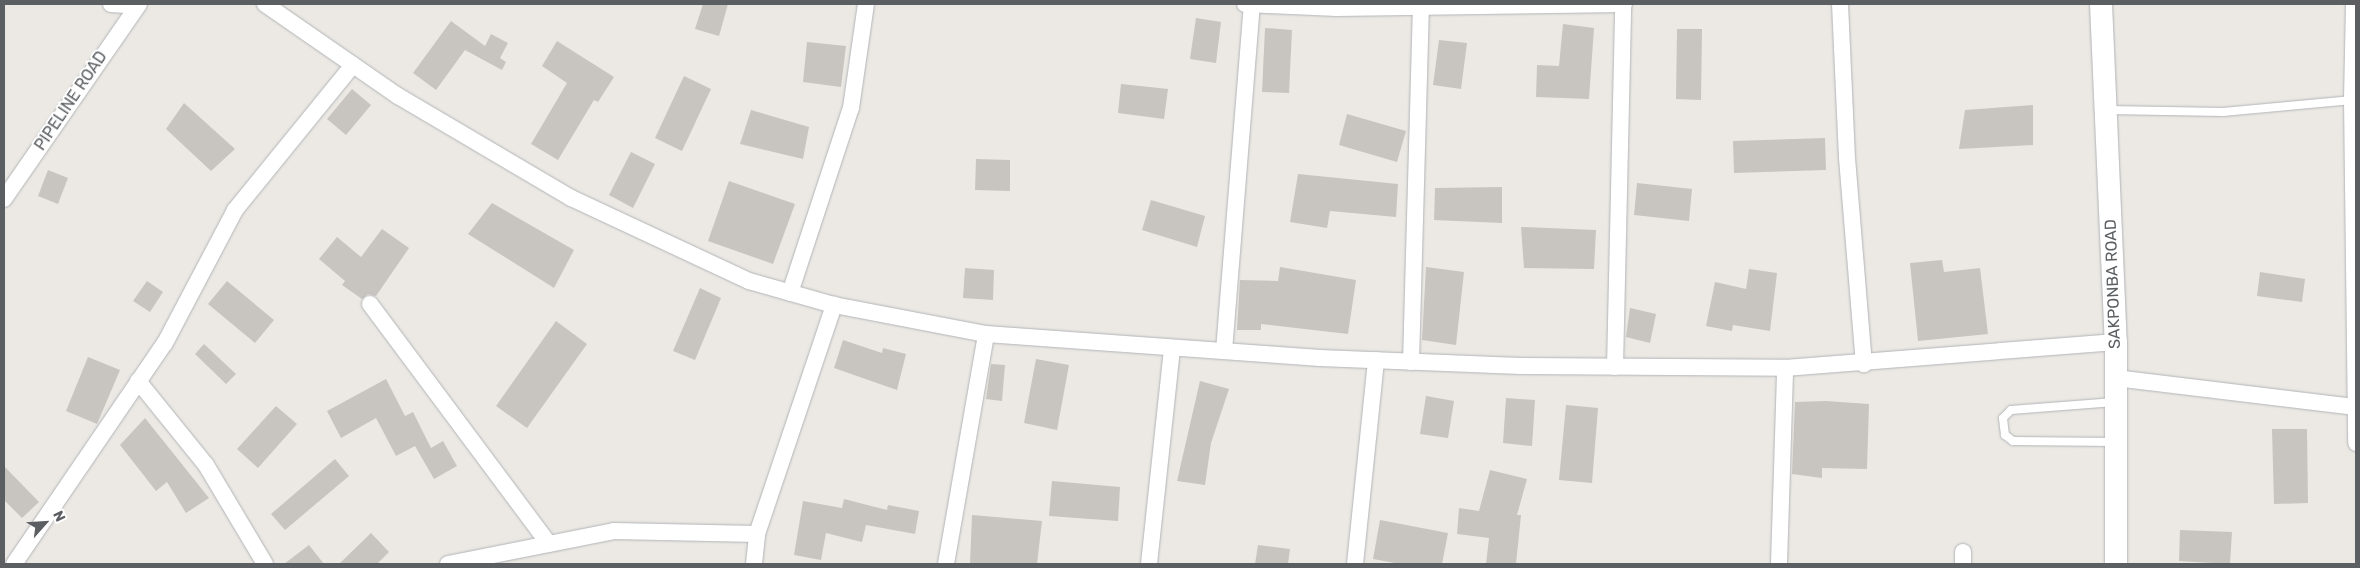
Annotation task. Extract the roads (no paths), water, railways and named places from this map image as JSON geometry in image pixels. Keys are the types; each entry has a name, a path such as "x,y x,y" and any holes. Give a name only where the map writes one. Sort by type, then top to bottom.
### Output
{"main road":[{"name":"SAKPONBA ROAD","path":"2101,4 2116,342 2114,442 2116,564"}],"street":[{"path":"111,4 138,5"},
{"path":"265,4 398,96 571,198 749,281 834,305 986,334 1172,348 1411,362 1615,367 1785,368 1864,364 2116,342"},
{"path":"790,293 851,108 866,4"},
{"path":"1245,4 1421,7 1623,4 1615,367"},
{"path":"1224,351 1252,4"},
{"path":"1840,4 1847,158 1864,364"},
{"path":"2354,4 2352,100 2356,443"},
{"name":"PIPELINE ROAD","path":"4,199 138,5"},
{"path":"1411,362 1421,7"},
{"path":"14,564 165,344 235,210 353,65"},
{"path":"370,304 549,544"},
{"path":"754,564 757,534 834,305"},
{"path":"946,564 986,334"},
{"path":"1149,564 1172,348"},
{"path":"1355,564 1376,360"},
{"path":"1779,564 1785,368"},
{"path":"2115,378 2355,407"},
{"path":"138,381 206,465 266,564"},
{"path":"448,564 614,531 757,534"}],"lane":[{"path":"2106,110 2222,112 2352,100"},
{"path":"2114,442 2013,441 2005,435 2003,418 2011,410 2115,402"}]}
